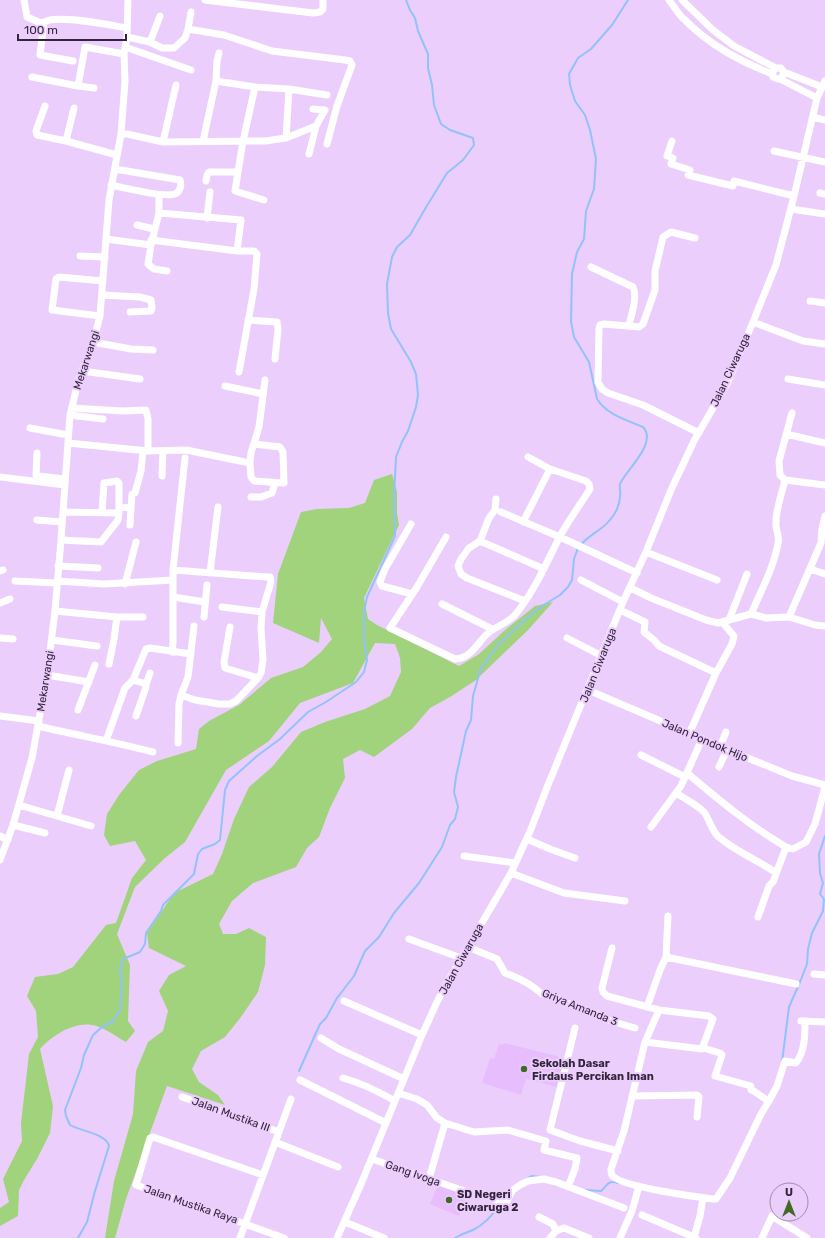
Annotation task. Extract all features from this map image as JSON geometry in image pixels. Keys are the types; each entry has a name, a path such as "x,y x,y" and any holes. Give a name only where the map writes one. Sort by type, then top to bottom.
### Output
{"street":[{"path":"24,0 27,17 42,24"},
{"name":"Mekarwangi","path":"0,860 13,825 32,758 47,675 55,611 70,415 82,371 93,342 100,316 111,185 121,134 126,82 125,51 128,0"},
{"path":"205,0 240,2 313,13 320,12 323,9 323,0"},
{"path":"668,0 684,19 727,54 774,71 781,68 782,76"},
{"path":"682,0 713,30 734,46 774,71 775,78 782,76 824,83"},
{"path":"127,37 150,42 162,48 174,48 184,38 188,29 191,12"},
{"path":"150,42 160,16"},
{"path":"73,61 40,55 42,24 47,20 65,19 127,28"},
{"path":"188,29 224,35 272,51 346,60 350,62 352,65 337,106 327,144"},
{"path":"78,86 85,47 125,51 191,70"},
{"path":"203,141 216,81 219,53"},
{"path":"782,76 817,98"},
{"path":"32,77 94,88"},
{"path":"216,81 327,95"},
{"name":"Jalan Ciwaruga","path":"337,1238 372,1159 422,1035 448,981 511,873 527,838 623,602 631,588 671,490 694,441 728,382 776,265 804,158 817,98 824,83"},
{"path":"163,142 176,85"},
{"path":"255,87 243,141 235,191 264,200"},
{"path":"286,138 289,89"},
{"path":"45,106 36,130 37,135 66,141 117,155"},
{"path":"66,141 74,108"},
{"path":"309,154 316,126 325,110 313,109"},
{"path":"813,117 825,120"},
{"path":"121,134 163,142 265,141 286,138 316,126"},
{"path":"672,141 667,156 673,158 671,164 690,170 688,175 733,186 734,181 794,196"},
{"path":"774,151 825,162"},
{"path":"111,185 159,194 174,194 178,193 181,185 180,180 115,169"},
{"path":"206,181 209,172 238,172"},
{"path":"207,218 210,192"},
{"path":"159,199 158,213 148,264 154,269 167,271"},
{"path":"791,209 825,214"},
{"path":"158,213 241,220 237,251"},
{"path":"137,225 154,229"},
{"path":"695,238 671,232 663,237 655,271 655,290 643,324 639,327 604,324 600,325 598,382 602,389 608,393 643,406 699,433"},
{"path":"106,239 237,251 254,251 257,254 254,289 239,372"},
{"path":"80,256 105,257"},
{"path":"591,267 633,287 635,299 629,326"},
{"path":"100,316 52,310 56,279 59,277 103,281"},
{"path":"102,295 140,297 151,300 151,311 130,312"},
{"path":"810,301 825,303"},
{"path":"248,320 277,322 276,359"},
{"path":"753,322 803,341 825,344"},
{"path":"93,342 131,349 153,350"},
{"path":"82,371 140,379"},
{"path":"788,379 825,385"},
{"path":"254,444 280,447 282,449 284,483 254,480 252,479 250,470 250,462 254,444 259,427 265,380"},
{"path":"225,386 263,394"},
{"path":"72,408 123,411 146,410 148,419 146,451 135,493 132,494 130,525"},
{"path":"792,414 779,461 780,476 785,480 825,485"},
{"path":"70,415 103,419"},
{"path":"30,428 68,435"},
{"path":"786,434 825,443"},
{"path":"68,443 146,451 186,450 250,462"},
{"path":"162,476 163,451"},
{"path":"37,453 36,474 38,476 65,482"},
{"path":"446,537 390,628 455,659 467,656 492,629 514,616 544,569 560,537 590,488 586,481 550,469 528,457"},
{"path":"172,652 173,570 185,458"},
{"path":"523,522 550,469"},
{"path":"0,477 65,482"},
{"path":"751,614 770,570 778,544 779,536 776,528 776,518 785,480"},
{"path":"61,540 101,542 118,520 119,482 104,483 102,512"},
{"path":"251,497 261,497 272,494 275,483"},
{"path":"496,499 495,510 489,518 480,541 469,548 461,559 458,566 459,572 466,578 524,601"},
{"path":"210,573 218,507"},
{"path":"63,512 102,512 131,508"},
{"path":"501,512 560,537 637,573"},
{"path":"790,617 821,544 825,516"},
{"path":"38,520 62,522"},
{"path":"411,524 385,569 380,582 382,586 412,594"},
{"path":"480,541 544,569"},
{"path":"125,584 136,542"},
{"path":"646,552 717,580"},
{"path":"58,566 98,568"},
{"path":"810,569 825,574"},
{"path":"173,570 270,577 271,582 262,612 261,628 263,660 261,673 258,678 236,701 230,704 201,701 181,695"},
{"path":"725,621 747,574"},
{"path":"15,581 125,584 173,580"},
{"path":"581,580 623,602"},
{"path":"204,617 207,585"},
{"path":"631,588 651,598 706,620 725,621 751,614 766,618 790,617 816,625 825,626"},
{"path":"173,597 205,602"},
{"path":"0,603 10,600"},
{"path":"442,604 492,629"},
{"path":"222,607 262,612"},
{"path":"620,610 645,622 644,632 659,646 716,673"},
{"path":"55,611 117,617 143,617"},
{"path":"109,664 117,617"},
{"path":"689,734 716,673 732,644 734,636 725,621"},
{"path":"178,743 179,704 181,695 187,683 194,626"},
{"path":"230,627 224,662 225,668 258,678"},
{"path":"0,638 13,638"},
{"path":"567,638 602,656"},
{"path":"52,640 97,646"},
{"path":"105,740 125,688 132,680 146,649 150,648 191,654"},
{"path":"78,710 95,665"},
{"path":"136,716 150,673"},
{"path":"47,675 88,682"},
{"path":"132,680 146,684"},
{"name":"Jalan Pondok Hijo","path":"588,690 702,740 792,776 825,786"},
{"path":"0,716 39,723 69,733 105,740 152,752"},
{"path":"718,767 726,732"},
{"path":"651,826 676,793 702,740"},
{"path":"642,755 686,775 756,828 786,847 793,849 806,842 815,824 825,786"},
{"path":"57,816 69,770"},
{"path":"676,793 693,803 704,813 718,837 742,853 758,860 775,872"},
{"path":"19,805 91,826"},
{"path":"13,825 45,833"},
{"path":"0,836 8,840"},
{"path":"527,838 550,849 575,858"},
{"path":"758,917 769,886 773,882 775,872 786,847"},
{"path":"464,856 515,863"},
{"path":"511,873 564,893 625,901"},
{"path":"648,1008 660,970 666,957 668,916"},
{"path":"409,939 461,958"},
{"name":"Griya Amanda 3","path":"468,947 497,959 505,973 521,980 542,994 600,1015 611,1021 635,1028"},
{"path":"612,948 604,978 602,988 603,992 612,998 648,1008 711,1017 712,1023 701,1048"},
{"path":"666,957 796,984"},
{"path":"814,974 825,975"},
{"path":"344,1001 422,1035"},
{"path":"659,1010 645,1042 618,1151 611,1169 611,1173 617,1180 703,1200 716,1199 722,1191 777,1086 785,1061 796,1064 801,1056 805,1039 803,1021 825,1022"},
{"path":"575,1028 550,1130 580,1141 618,1151"},
{"path":"321,1038 339,1049 404,1079"},
{"path":"645,1042 701,1048 720,1053 722,1055 715,1076 751,1086 751,1090 768,1101"},
{"path":"343,1078 358,1082 395,1101"},
{"path":"300,1080 386,1123"},
{"path":"398,1093 416,1099 427,1105 437,1118 445,1123 474,1132 508,1130 546,1141 544,1150 576,1158 575,1169 568,1185 624,1208"},
{"path":"632,1096 697,1095 699,1097 697,1117"},
{"name":"Jalan Mustika III","path":"182,1097 279,1132"},
{"path":"240,1238 291,1099"},
{"path":"429,1179 445,1123"},
{"name":"Jalan Mustika Raya","path":"263,1175 153,1137 150,1138 136,1185 284,1238"},
{"path":"275,1142 338,1167"},
{"name":"Gang Ivoga","path":"372,1159 473,1194 480,1192 505,1204 514,1190 520,1185 528,1182 539,1179 549,1179 568,1185"},
{"path":"620,1238 632,1211 639,1186"},
{"path":"642,1215 695,1238 703,1200"},
{"path":"762,1238 772,1216 807,1238"},
{"path":"539,1217 552,1224 556,1231"},
{"path":"345,1222 384,1238"},
{"path":"550,1238 561,1228 566,1228 589,1238"}],"shaded area":[{"name":"Sekolah Dasar Firdaus Percikan Iman","path":"505,1043 564,1058 557,1087 526,1079 521,1095 482,1083 490,1058 494,1059 499,1044 502,1045"},
{"name":"SD Negeri Ciwaruga 2","path":"438,1185 467,1195 459,1216 430,1204"}],"green space":[{"path":"392,474 397,492 397,513 399,525 364,598 368,619 377,625 459,666 479,654 505,630 535,606 553,602 528,630 476,680 430,708 412,729 374,757 360,750 343,759 345,778 330,808 319,837 307,848 296,867 253,883 232,901 219,924 223,934 236,934 249,928 266,937 265,965 258,992 225,1037 201,1051 192,1069 199,1082 218,1095 225,1105 167,1086 126,1199 115,1238 105,1238 114,1181 133,1114 136,1071 148,1042 163,1031 168,1011 159,991 169,975 186,966 149,948 147,933 174,893 213,874 222,854 234,819 249,787 272,767 301,732 325,722 365,709 390,696 401,672 400,658 395,644 375,643 353,683 300,703 269,741 226,770 185,842 165,858 135,887 117,934 130,965 128,1021 135,1031 126,1042 96,1026 78,1026 63,1031 40,1049 53,1106 50,1133 19,1190 18,1216 0,1226 0,1208 9,1202 3,1179 22,1141 21,1123 29,1054 38,1037 36,1011 27,996 35,977 58,974 73,967 106,925 116,923 132,878 146,860 135,841 110,846 104,835 107,814 119,795 139,770 157,761 196,749 199,729 209,721 239,705 271,678 303,667 321,652 332,639 321,618 319,643 273,623 278,574 301,512 317,509 349,508 365,503 374,480"}],"waterway":[{"path":"78,1238 87,1222 109,1146 103,1138 70,1125 65,1110 81,1068 84,1055 93,1035 102,1027 113,1021 120,1010 122,983 120,968 123,959 140,952 145,944 146,933 161,911 163,905 194,874 198,854 202,849 215,844 220,840 225,790 229,781 257,756 280,739 308,712 356,682 364,672 367,660 364,641 364,611 367,597 395,536 394,497 396,457 408,431 416,407 418,395 416,374 411,362 391,329 388,313 387,284 392,257 397,247 410,235 447,173 463,160 474,145 473,138 450,130 441,124 434,105 432,85 428,68 428,54 418,31 415,18 406,0"},
{"path":"581,545 587,538 602,528 617,510 620,484 639,456 647,441 647,433 643,427 612,413 601,405 597,399 589,362 574,337 571,321 572,274 577,252 584,239 586,211 594,189 596,159 590,130 585,115 575,101 570,85 569,74 578,58 591,49 612,25 628,0"},
{"path":"299,1071 320,1024 326,1018 337,998 354,976 365,951 379,937 394,913 419,883 442,847 450,825 455,819 458,807 454,792 456,777 466,731 471,720 473,696 481,668 498,645 521,623 542,606 560,595 568,587 572,580 574,559 578,548"},
{"path":"782,1062 789,1007 807,964 808,949 812,933 823,911 824,899 820,894 823,883 820,873 819,854 825,836"},
{"path":"526,1179 532,1176 540,1177"},
{"path":"585,1190 601,1191 612,1182 618,1183"},
{"path":"503,1200 508,1192"},
{"path":"455,1238 473,1230 485,1222 500,1204"}],"place":[{"name":"Sekolah Dasar Firdaus Percikan Iman","path":"524,1069"},
{"name":"SD Negeri Ciwaruga 2","path":"449,1200"}]}
